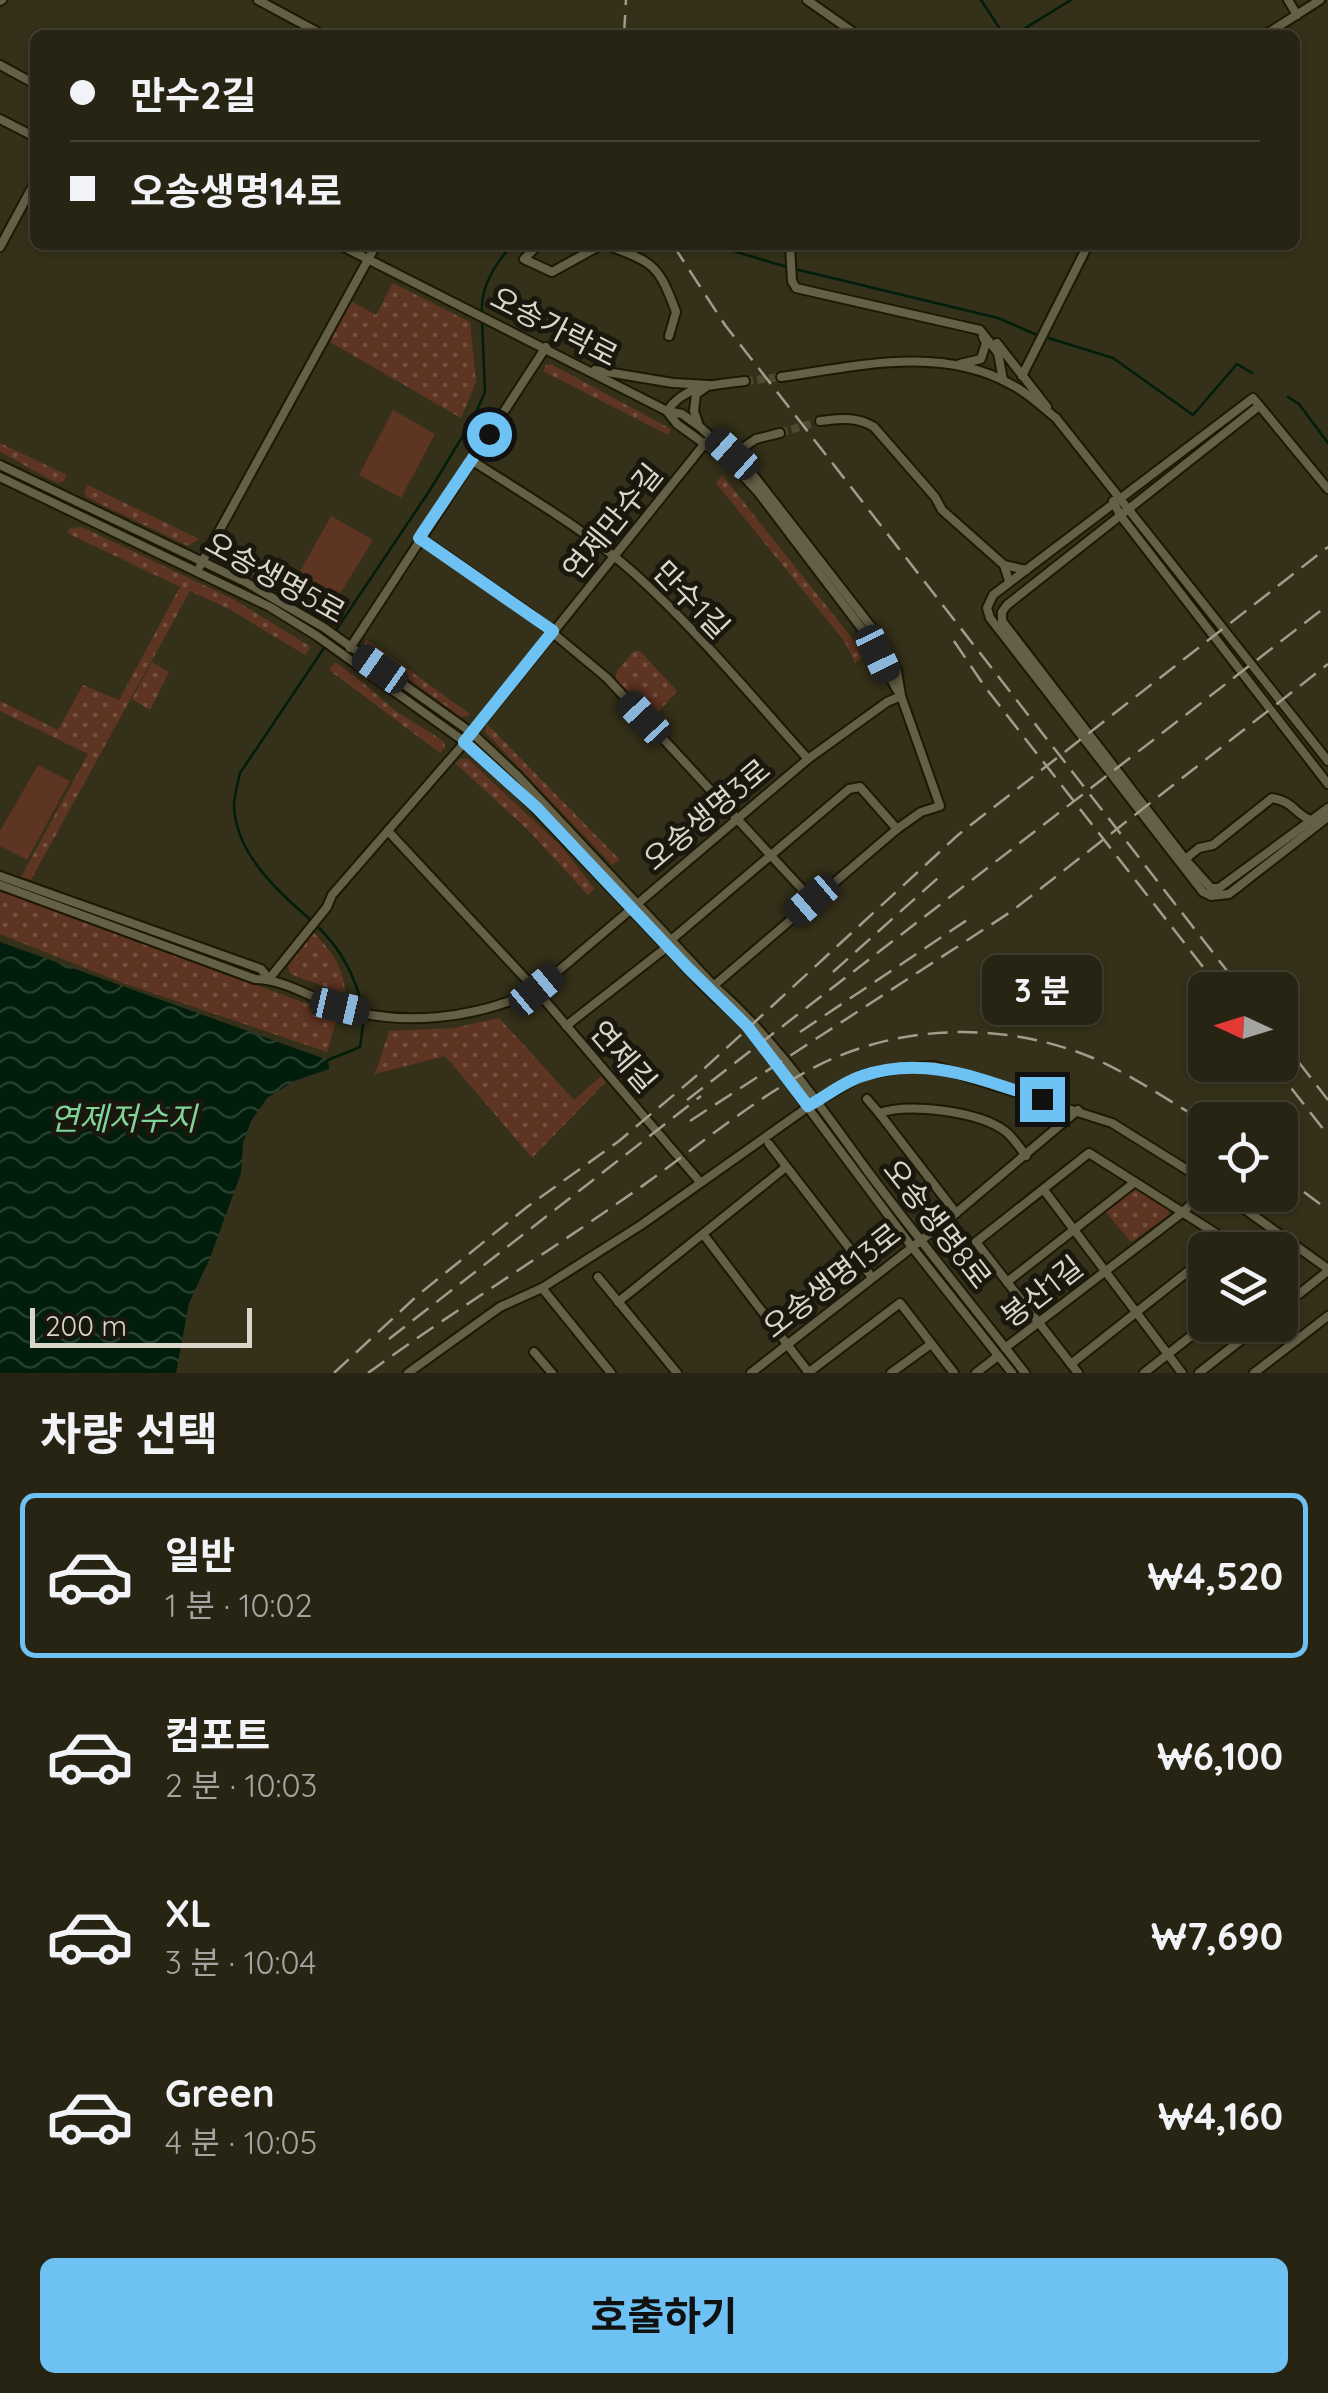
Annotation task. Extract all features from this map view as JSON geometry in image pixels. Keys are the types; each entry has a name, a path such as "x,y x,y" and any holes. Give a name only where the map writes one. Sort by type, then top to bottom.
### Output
{"street":[{"path":"258,0 310,30"},
{"path":"808,0 848,30"},
{"path":"1288,0 1298,15"},
{"path":"1273,30 1320,0"},
{"path":"0,65 30,81"},
{"path":"0,122 30,135"},
{"path":"0,247 30,191"},
{"name":"오송가락로","path":"349,250 667,411"},
{"path":"200,566 373,250"},
{"path":"533,250 524,259 552,272 594,250"},
{"path":"618,250 650,261 656,270 676,312 669,336"},
{"path":"790,250 796,288 980,330 996,343 1111,492 1120,515 1328,784"},
{"path":"1022,376 1085,250"},
{"path":"781,377 880,362 957,364 982,359 986,343 980,330"},
{"path":"980,330 998,353 1003,380"},
{"path":"350,648 546,347"},
{"path":"957,364 1019,388 1056,418"},
{"path":"586,368 673,384 709,386"},
{"path":"667,411 689,389 745,381"},
{"path":"700,426 694,403 696,394 709,386"},
{"path":"1256,402 1328,489"},
{"path":"1256,402 1009,583 989,601 990,618 1182,862 1206,885 1219,888 1328,808"},
{"path":"1256,402 1008,605 1002,612 1002,621 1202,892 1220,896 1243,884 1328,816"},
{"path":"667,411 682,414 700,426 754,476 880,638 897,672 901,696 940,806 922,812 896,829 711,988"},
{"path":"667,411 677,424 706,442 758,492 868,638 901,696"},
{"path":"820,421 849,418 874,426 935,496 942,510 1004,565 1009,583"},
{"path":"732,454 756,439 780,433"},
{"name":"연제만수길","path":"269,979 304,938 332,895 472,733 706,442"},
{"name":"만수1길","path":"472,460 615,557 667,605 808,759"},
{"name":"오송생명5로","path":"0,465 200,566 317,636 464,742 636,906"},
{"name":"오송생명5로","path":"0,478 247,583 323,628 472,733 519,777 711,988"},
{"path":"1117,501 1129,508 1328,760"},
{"path":"419,538 553,631 607,678 812,900"},
{"path":"1004,565 1026,570"},
{"name":"오송생명3로","path":"269,979 340,1007 378,1016 411,1018 498,1006 536,990 808,759 901,696"},
{"path":"566,1026 849,789 860,787 896,829"},
{"path":"1182,862 1199,848 1214,845 1272,798 1292,804 1311,820"},
{"name":"연제길","path":"388,831 536,990 700,1182"},
{"path":"0,876 260,969 269,979"},
{"path":"0,885 255,979 269,979"},
{"name":"오송생명8로","path":"711,988 737,1006 916,1244 1002,1352 1024,1373"},
{"path":"408,1373 500,1307 542,1288 641,1225 812,1104 860,1076 934,1066 1112,1123 1188,1170"},
{"path":"867,1100 956,1212"},
{"path":"878,1114 896,1108 928,1108 978,1120 1004,1130 1026,1156"},
{"name":"오송생명13로","path":"751,1373 1026,1156 1078,1110"},
{"path":"769,1144 872,1276"},
{"path":"1078,1373 976,1242 1089,1153 1213,1232"},
{"path":"618,1302 786,1167"},
{"name":"봉산1길","path":"1008,1282 1135,1182"},
{"name":"봉산1길","path":"1044,1190 1182,1373"},
{"name":"봉산1길","path":"976,1373 1188,1207"},
{"path":"1249,1212 1328,1270 1298,1294"},
{"path":"703,1234 809,1373 900,1303 954,1373"},
{"path":"1071,1364 1188,1271"},
{"path":"598,1277 677,1373"},
{"path":"542,1288 611,1373"},
{"path":"1254,1373 1328,1316"},
{"path":"1144,1373 1188,1338"},
{"path":"1199,1373 1238,1342"},
{"path":"891,1373 930,1344"},
{"path":"534,1352 552,1373"},
{"name":"오송생명8로","path":"1002,1352 1012,1373"}],"shaded area":[{"path":"393,283 470,322 476,382 461,418 330,342 351,301 376,315"},
{"path":"551,364 671,429 668,435 543,371"},
{"path":"393,410 435,434 401,498 359,475"},
{"path":"0,443 67,475 64,481 58,483 0,452"},
{"path":"722,475 852,638 862,658 855,663 844,641 716,483"},
{"path":"88,485 199,539 188,546 86,497"},
{"path":"331,516 373,540 330,610 292,586"},
{"path":"82,527 233,599 311,647 305,655 229,609 190,591 31,880 21,877 88,754 0,711 0,701 58,730 83,685 119,700 180,587 67,533 70,528"},
{"path":"218,544 334,613 328,621 314,613 218,555"},
{"path":"366,639 470,714 461,717 364,646"},
{"path":"634,651 640,651 677,691 653,718 616,681 617,671"},
{"path":"152,662 169,672 150,710 132,699"},
{"path":"335,662 392,708 444,742 445,747 440,753 329,670"},
{"path":"487,724 620,860 612,865 485,732"},
{"path":"468,759 561,846 595,889 588,895 528,830 455,763"},
{"path":"38,765 70,781 27,860 0,846 0,831"},
{"path":"0,891 338,1015 327,1052 120,982 0,934"},
{"path":"314,933 336,961 345,994 290,974 288,966"},
{"path":"499,1018 574,1100 601,1076 606,1082 532,1158 445,1056 375,1074 389,1031 454,1028"},
{"path":"1134,1188 1169,1206 1169,1215 1131,1242 1105,1211"}],"water":[{"name":"연제저수지","path":"0,942 328,1060 329,1069 294,1081 267,1098 251,1121 243,1143 241,1173 189,1303 176,1373 0,1373"}],"waterway":[{"path":"981,0 1001,30"},
{"path":"1022,30 1071,0"},
{"path":"482,313 483,294 490,276 508,250"},
{"path":"730,250 787,267"},
{"path":"795,269 998,318 1037,335"},
{"path":"312,921 261,870 242,839 234,805 240,773 430,490 473,419 485,392 482,321"},
{"path":"1045,337 1113,358 1193,415 1237,364 1252,373"},
{"path":"1288,397 1299,404 1328,443"},
{"path":"318,927 347,965 363,1010"},
{"path":"328,1060 360,1047 364,1018"}],"tunnel":[{"path":"745,381 781,377"},
{"path":"780,433 820,421"}],"railway":[{"path":"624,30 626,0"},
{"path":"676,250 725,325 1228,972"},
{"path":"334,1373 418,1295 527,1207 619,1141 695,1077 958,835 1328,547"},
{"path":"687,1100 1328,605"},
{"path":"954,641 985,687 1207,972"},
{"path":"690,1121 1012,911 1328,664"},
{"path":"833,972 939,877"},
{"path":"800,1032 970,918"},
{"path":"368,1373 768,1095 846,1053 916,1035 952,1032 1024,1038 1093,1058 1188,1112"},
{"path":"1298,1061 1328,1100"},
{"path":"1286,1082 1328,1135"},
{"path":"389,1339 701,1096"},
{"path":"1298,1188 1328,1210"}],"route":[{"path":"489,434 419,538 553,631 464,742 537,808 708,990 747,1026 808,1106 860,1076 934,1066 1042,1099"}]}
